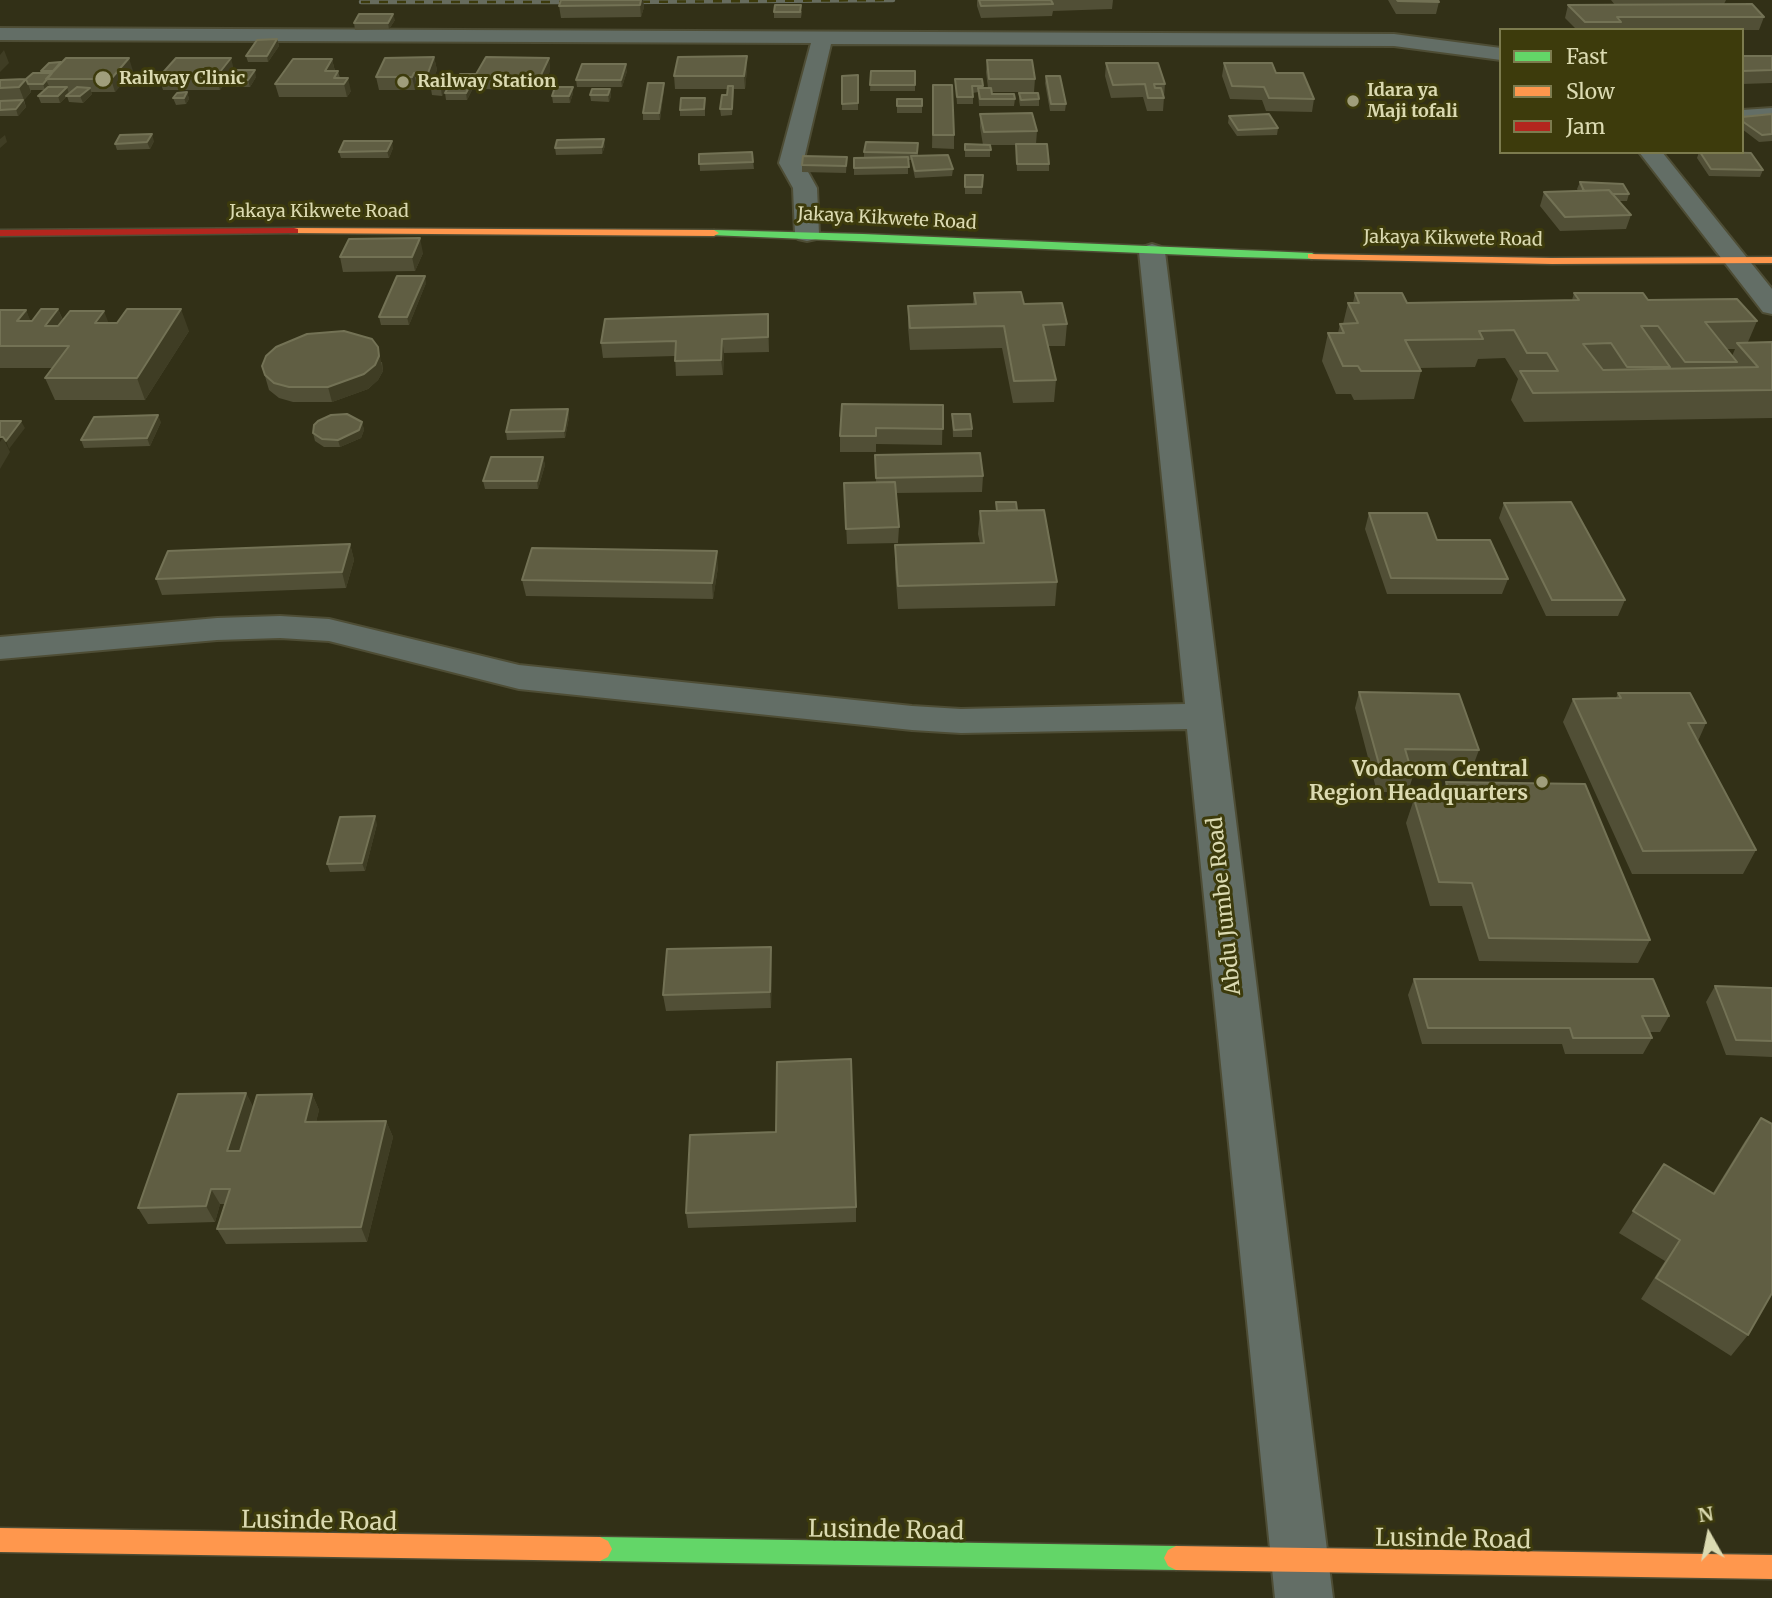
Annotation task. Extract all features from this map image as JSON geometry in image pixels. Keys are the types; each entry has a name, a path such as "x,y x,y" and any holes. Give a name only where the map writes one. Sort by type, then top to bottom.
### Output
{"main road":[{"name":"Jakaya Kikwete Road","path":"0,233 292,230 807,234 1152,252 1552,261 1772,260"},
{"name":"Lusinde Road","path":"0,1540 1301,1579 1772,1567"}],"street":[{"path":"0,34 1394,40 1499,54"},
{"path":"807,234 805,188 791,163 822,38"},
{"path":"1652,154 1772,306"},
{"name":"Abdu Jumbe Road","path":"1152,252 1301,1579"},
{"path":"0,648 217,629 280,627 329,630 519,677 912,718 961,721 1204,716"}],"lane":[{"path":"1744,114 1772,112"}],"building":[{"path":"561,0 641,0 640,5 559,6"},
{"path":"979,0 1051,0 1053,4 981,6"},
{"path":"1438,0 1439,2 1398,1"},
{"path":"1752,4 1764,17 1617,17 1621,22 1585,22 1568,5"},
{"path":"775,5 801,5 800,12 774,12"},
{"path":"359,14 393,14 388,23 354,23"},
{"path":"277,39 267,56 246,56 257,40"},
{"path":"747,56 744,76 674,76 678,57"},
{"path":"1744,56 1772,56 1772,70 1744,71"},
{"path":"434,57 428,73 414,73 412,77 376,77 385,58"},
{"path":"486,57 549,58 540,77 475,76"},
{"path":"66,58 129,58 111,79 46,79"},
{"path":"176,58 231,58 216,77 159,77"},
{"path":"293,59 332,59 325,71 338,71 334,78 348,78 344,84 275,84"},
{"path":"987,60 1032,60 1035,79 989,79"},
{"path":"61,62 53,71 41,71 49,63"},
{"path":"1106,63 1158,63 1165,84 1154,84 1155,88 1161,88 1164,98 1148,98 1145,84 1113,85"},
{"path":"1224,63 1272,63 1276,73 1303,73 1314,99 1269,98 1264,87 1232,86"},
{"path":"582,64 626,64 621,80 576,80"},
{"path":"235,70 255,70 248,80 228,81"},
{"path":"871,71 915,71 915,85 870,85"},
{"path":"33,73 52,73 43,84 28,84 26,79"},
{"path":"460,74 476,74 466,93 445,93 449,86 454,86"},
{"path":"858,75 858,103 842,104 842,76"},
{"path":"1046,76 1060,76 1066,104 1051,104"},
{"path":"437,78 447,79 441,89 431,89"},
{"path":"26,79 19,87 0,88 0,80"},
{"path":"955,79 982,79 983,86 972,86 973,97 957,97"},
{"path":"648,83 664,83 659,113 643,113"},
{"path":"933,85 952,85 954,135 933,135"},
{"path":"728,86 733,86 732,109 720,109 722,95 727,95"},
{"path":"48,87 67,87 58,96 38,96"},
{"path":"77,87 90,88 80,96 66,96"},
{"path":"555,87 573,87 569,96 552,96"},
{"path":"978,88 991,88 992,94 1014,94 1015,99 980,99"},
{"path":"592,89 610,89 608,95 590,95"},
{"path":"187,92 184,98 173,98 177,93"},
{"path":"1019,93 1038,93 1039,99 1021,100"},
{"path":"681,98 705,98 704,109 680,110"},
{"path":"897,99 922,99 922,106 897,106"},
{"path":"23,100 16,109 0,110 0,101"},
{"path":"1032,113 1037,131 984,132 980,114"},
{"path":"1269,114 1278,128 1238,130 1229,116"},
{"path":"1772,114 1772,134 1762,135 1744,122 1744,117"},
{"path":"152,134 147,142 115,144 120,135"},
{"path":"604,139 602,147 555,148 557,140"},
{"path":"344,141 392,141 387,151 339,152"},
{"path":"866,142 918,143 917,153 864,152"},
{"path":"965,144 990,145 991,150 965,150"},
{"path":"1016,144 1047,144 1049,164 1017,164"},
{"path":"752,152 753,162 699,164 699,154"},
{"path":"1751,153 1763,170 1711,169 1701,154"},
{"path":"948,155 953,169 915,171 911,156"},
{"path":"803,156 847,157 846,166 802,165"},
{"path":"908,157 909,167 854,168 854,158"},
{"path":"965,175 983,175 982,187 965,187"},
{"path":"1580,182 1623,184 1629,194 1612,194 1609,190 1584,191"},
{"path":"1609,190 1631,215 1565,217 1544,192"},
{"path":"420,238 412,257 340,257 349,239"},
{"path":"397,276 425,276 407,317 379,317"},
{"path":"1021,292 1024,304 1062,303 1067,324 1043,325 1056,380 1014,381 1004,326 910,328 908,306 976,304 974,293"},
{"path":"1355,293 1402,293 1407,303 1579,300 1574,293 1643,293 1648,300 1737,299 1757,321 1705,322 1737,362 1685,362 1658,326 1641,326 1670,367 1627,367 1611,343 1583,344 1603,370 1758,367 1737,343 1772,342 1772,390 1533,393 1520,371 1558,371 1547,353 1527,353 1514,330 1479,331 1483,339 1405,340 1421,371 1361,371 1358,366 1343,366 1328,333 1344,333 1340,324 1358,323 1348,303 1359,303"},
{"path":"41,309 58,309 45,326 58,326 70,311 104,311 95,323 117,323 127,309 181,309 137,378 45,378 69,346 0,346 0,310 26,310 17,321 32,321"},
{"path":"768,314 768,337 722,339 721,360 675,361 676,341 601,343 605,319"},
{"path":"344,331 372,339 378,347 379,356 375,365 364,374 328,387 289,387 274,383 265,375 262,366 266,356 276,347 307,334"},
{"path":"842,404 943,405 943,429 876,428 876,436 840,436"},
{"path":"568,409 564,431 506,432 511,410"},
{"path":"347,414 362,422 359,430 338,440 322,439 313,433 314,425 318,421 331,415"},
{"path":"952,414 970,414 972,429 954,430"},
{"path":"158,415 147,438 81,440 94,417"},
{"path":"0,421 21,421 6,441 0,437"},
{"path":"980,453 983,476 876,478 875,455"},
{"path":"491,457 543,457 537,481 483,481"},
{"path":"895,482 899,527 846,529 844,483"},
{"path":"996,502 1016,502 1017,510 997,511"},
{"path":"1571,502 1625,600 1552,600 1504,503"},
{"path":"1044,510 1057,582 898,586 895,545 984,543 980,511"},
{"path":"1369,513 1427,513 1437,540 1490,540 1508,579 1391,578"},
{"path":"350,544 342,572 156,579 168,551"},
{"path":"532,548 717,551 712,583 522,580"},
{"path":"1359,692 1459,694 1479,750 1405,749 1413,776 1382,775"},
{"path":"1618,693 1690,693 1706,723 1688,723 1756,850 1643,851 1573,699 1621,698"},
{"path":"1446,782 1585,784 1650,940 1489,938 1472,883 1439,882 1414,799 1452,800"},
{"path":"375,816 362,863 327,864 340,817"},
{"path":"771,947 770,992 663,995 667,949"},
{"path":"1414,979 1653,979 1669,1016 1642,1016 1652,1038 1573,1038 1570,1028 1428,1028"},
{"path":"1715,986 1772,988 1772,1041 1736,1040"},
{"path":"851,1059 856,1207 686,1213 690,1135 776,1132 777,1062"},
{"path":"246,1093 227,1151 240,1151 257,1095 312,1094 305,1122 386,1121 361,1227 217,1229 230,1189 211,1189 206,1206 138,1208 178,1094"},
{"path":"1761,1118 1772,1124 1772,1293 1748,1335 1656,1278 1680,1240 1633,1211 1664,1164 1714,1194"}],"railway":[{"path":"623,2 893,0"},
{"path":"361,2 581,2"}],"traffic: fast":[{"path":"714,233 1312,256"},
{"path":"600,1549 1176,1558"}],"traffic: slow":[{"path":"294,231 714,233"},
{"path":"1312,256 1552,261 1772,260"},
{"path":"0,1540 600,1549"},
{"path":"1176,1558 1772,1567"}],"traffic: jam":[{"path":"0,233 294,231"}],"place":[{"name":"Railway Clinic","path":"103,79"},
{"name":"Railway Station","path":"403,82"},
{"name":"Idara ya Maji tofali","path":"1353,101"},
{"name":"Vodacom Central Region Headquarters","path":"1542,782"}]}
